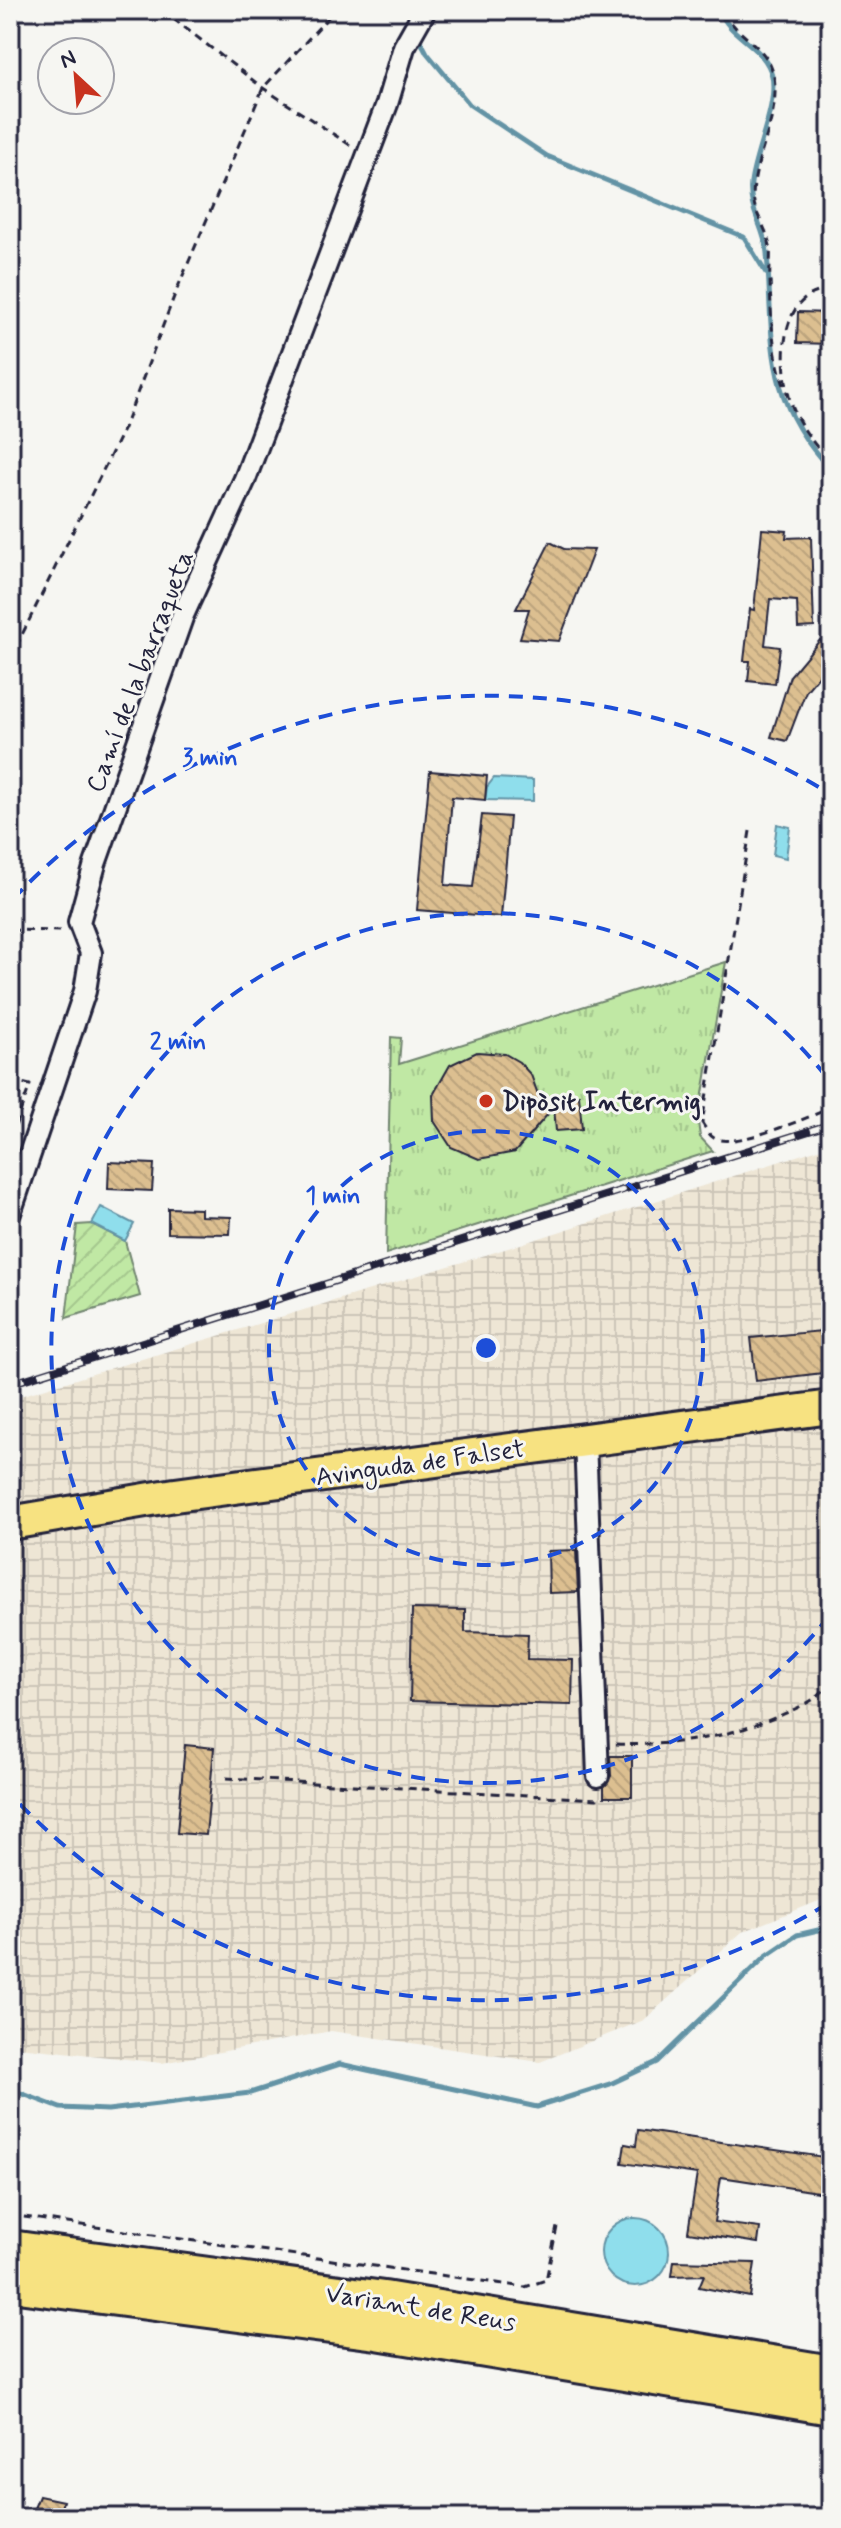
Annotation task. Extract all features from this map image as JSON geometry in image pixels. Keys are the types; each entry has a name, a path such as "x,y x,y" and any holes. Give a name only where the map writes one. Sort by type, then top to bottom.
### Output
{"highway":[{"name":"Variant de Reus","path":"10,2249 384,2300 831,2374"},
{"name":"Variant de Reus","path":"10,2283 377,2331 831,2406"}],"main road":[{"name":"Avinguda de Falset","path":"10,1523 175,1495 831,1407"}],"street":[{"path":"367,156 404,47 425,10"},
{"name":"Camí de la barraqueta","path":"10,1213 85,991 91,953 79,922 95,864 183,615 245,479 367,156"},
{"path":"585,1440 598,1776"}],"path":[{"path":"10,12 19,10"},
{"path":"162,10 263,88 367,156"},
{"path":"10,659 124,428 175,294 263,88 335,10"},
{"path":"725,10 727,20 752,39 770,62 773,73 774,99 752,206 769,240 772,317 783,385 797,418 831,463"},
{"path":"790,399 786,326 797,304 805,297 814,290 831,290"},
{"path":"750,831 702,1123 710,1136 720,1140 747,1137 831,1108"},
{"path":"10,930 83,933"},
{"path":"10,1080 30,1085 10,1140"},
{"path":"597,1743 659,1746 739,1731 810,1702 831,1684"},
{"path":"226,1778 597,1799 598,1776"},
{"path":"10,2215 525,2287 546,2280 557,2227"}],"shaded area":[{"path":"831,1145 831,1896 742,1932 644,2020 540,2062 331,2031 162,2063 10,2046 10,1399 502,1250"}],"green space":[{"path":"726,962 698,1122 700,1137 713,1151 386,1254 391,1037 401,1038 399,1064"},
{"path":"92,1224 125,1241 140,1296 66,1318 77,1225"}],"water":[{"path":"494,778 533,780 533,801 485,800 487,787"},
{"path":"777,824 790,827 786,858 773,855"},
{"path":"101,1207 134,1224 125,1241 92,1224"},
{"path":"635,2218 659,2228 669,2252 659,2276 635,2286 611,2276 601,2252 611,2228"}],"building":[{"path":"798,312 831,313 831,344 797,343"},
{"path":"762,529 787,531 786,538 811,537 814,627 798,628 797,601 770,599 765,645 780,647 775,684 748,681 750,661 744,661 750,609 754,610"},
{"path":"550,542 564,549 594,550 559,641 520,638 529,609 516,609"},
{"path":"820,640 831,645 831,661 806,691 787,741 771,737 790,676"},
{"path":"430,771 487,776 485,800 452,797 445,885 473,887 482,815 510,817 501,917 417,910"},
{"name":"Dipòsit Intermig","path":"477,1052 505,1054 519,1062 531,1075 540,1100 579,1095 582,1129 556,1131 554,1107 515,1152 479,1159 451,1147 434,1121 433,1095 450,1065"},
{"path":"109,1162 154,1164 152,1191 108,1189"},
{"path":"168,1208 201,1209 201,1216 231,1217 230,1234 168,1233"},
{"path":"831,1330 831,1372 756,1381 751,1338"},
{"path":"576,1550 578,1592 549,1593 548,1551"},
{"path":"412,1609 465,1610 465,1632 528,1634 527,1659 573,1660 572,1705 410,1701"},
{"path":"185,1745 214,1748 206,1835 177,1833"},
{"path":"610,1756 632,1756 632,1797 604,1797 604,1787 611,1776"},
{"path":"638,2130 831,2158 831,2194 721,2177 714,2222 760,2228 758,2243 688,2232 697,2174 622,2163 625,2144 636,2146"},
{"path":"674,2261 755,2263 750,2297 699,2287 704,2275 672,2276"},
{"path":"39,2496 63,2501 58,2518 30,2518"}],"waterway":[{"path":"409,10 411,14"},
{"path":"720,10 731,27 762,56 772,76 772,100 751,183 754,210 767,253 772,342 776,368 793,418 809,444 831,470"},
{"path":"418,36 427,53 470,105 547,156 744,237 766,273"},
{"path":"10,2089 60,2108 108,2110 250,2093 340,2064 537,2107 610,2084 657,2062 766,1956 797,1935 831,1927"}],"railway":[{"path":"10,1384 831,1124"}],"place":[{"name":"Dipòsit Intermig","path":"486,1101"}]}
